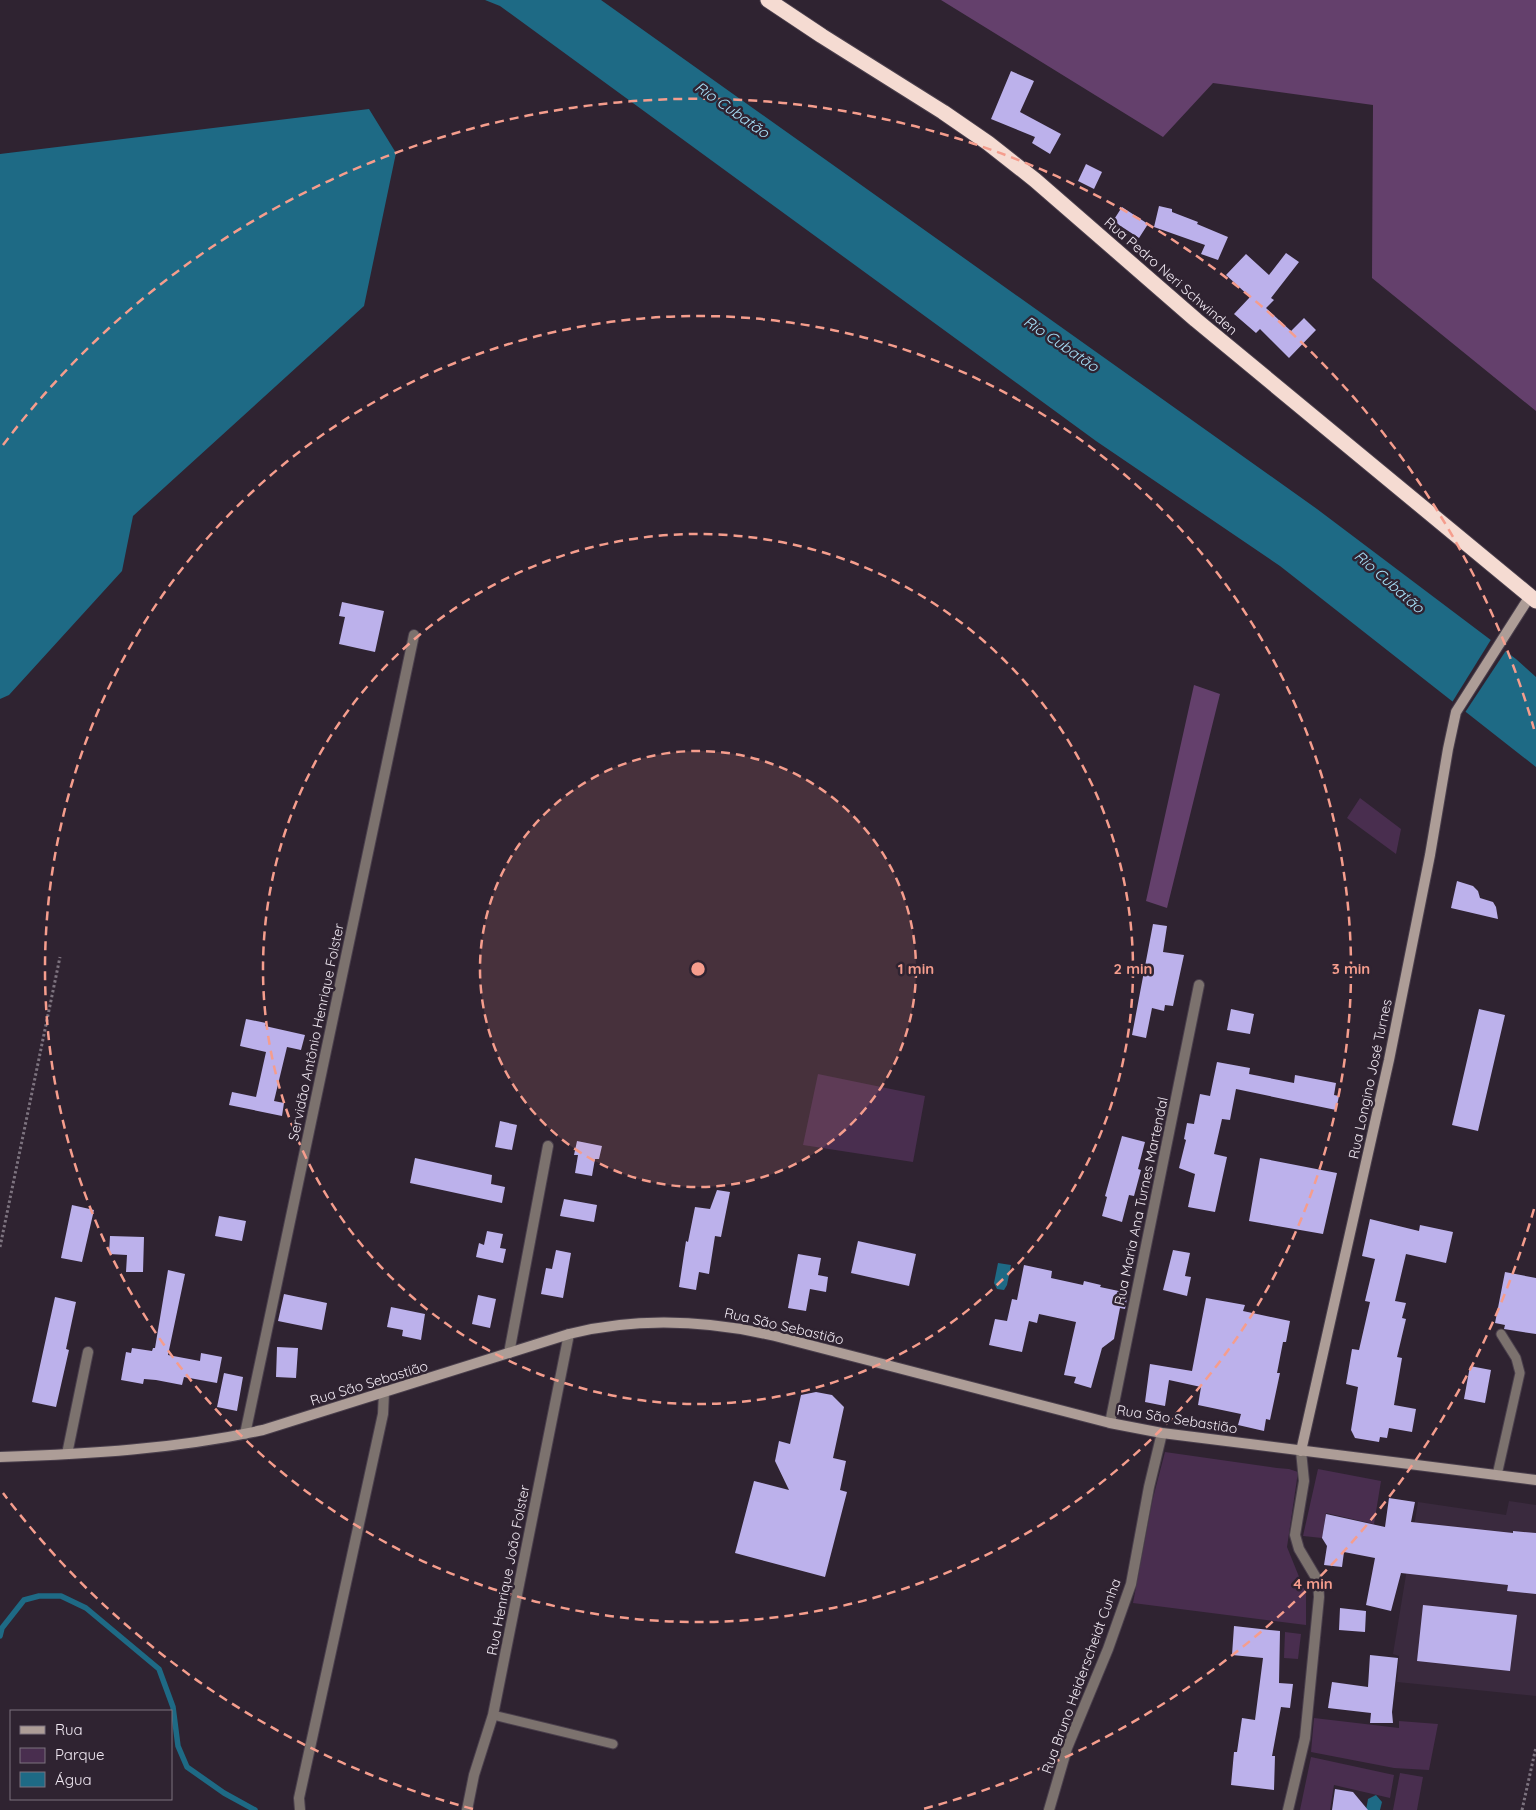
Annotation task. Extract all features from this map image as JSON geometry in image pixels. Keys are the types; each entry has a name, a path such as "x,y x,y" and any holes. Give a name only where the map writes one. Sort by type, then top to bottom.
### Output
{"highway":[{"name":"Rua Pedro Neri Schwinden","path":"768,0 943,112 1002,153 1196,320 1533,598"}],"main road":[{"name":"Rua Longino José Turnes","path":"1301,1451 1389,1060 1430,855 1456,712 1510,626 1533,598"},
{"name":"Rua São Sebastião","path":"0,1457 66,1454 185,1444 245,1434 264,1430 569,1334 597,1328 648,1323 703,1323 742,1328 1110,1422 1162,1433 1536,1480"}],"street":[{"name":"Servidão Antônio Henrique Folster","path":"245,1434 414,635"},
{"name":"Rua Maria Ana Turnes Martendal","path":"1110,1422 1199,985"},
{"path":"508,1353 548,1146"},
{"name":"Rua Henrique João Folster","path":"467,1810 474,1776 493,1715 569,1334"},
{"path":"66,1454 88,1352"},
{"path":"300,1810 299,1798 383,1414 384,1392"},
{"name":"Rua Bruno Heiderscheidt Cunha","path":"1049,1810 1067,1748 1108,1649 1131,1584 1149,1487 1162,1433"},
{"path":"1288,1810 1306,1738 1319,1597 1318,1581 1299,1549 1295,1535 1304,1480 1301,1451"}],"lane":[{"path":"1496,1475 1520,1373 1516,1358 1501,1334"},
{"path":"493,1715 613,1744"}],"path":[{"path":"0,1247 60,957"},
{"path":"1522,1810 1536,1747"}],"shaded area":[{"path":"941,0 1536,0 1536,411 1372,278 1373,105 1213,83 1163,137"},
{"path":"1194,685 1220,694 1167,908 1146,901"},
{"path":"1509,1501 1536,1505 1536,1696 1397,1682 1399,1656 1393,1654 1418,1502 1506,1515"}],"green space":[{"path":"1360,798 1401,829 1396,854 1347,818"},
{"path":"818,1074 925,1096 913,1162 803,1145"},
{"path":"1165,1452 1289,1469 1298,1472 1287,1547 1306,1594 1306,1625 1133,1603 1153,1498"},
{"path":"1318,1469 1381,1481 1374,1524 1326,1513 1322,1538 1303,1536"},
{"path":"1285,1632 1301,1634 1298,1659 1284,1658"},
{"path":"1314,1718 1399,1728 1399,1721 1438,1724 1429,1770 1394,1768 1311,1752"},
{"path":"1311,1757 1394,1775 1390,1798 1334,1785 1330,1810 1300,1810"},
{"path":"1400,1773 1423,1777 1417,1810 1393,1810"}],"water":[{"name":"Rio Cubatão","path":"485,0 601,0 1317,509 1516,659 1536,677 1536,767 1280,566 1096,441 500,6"},
{"path":"369,109 396,153 364,306 133,516 122,571 9,695 0,699 0,154"},
{"path":"998,1263 1011,1265 1007,1285 1004,1290 997,1289 994,1283"},
{"path":"1376,1795 1382,1802 1380,1810 1366,1810 1368,1799"}],"pier":[{"path":"1492,638 1507,649 1464,714 1451,704"}],"building":[{"path":"1011,71 1034,81 1020,112 1061,134 1050,154 1032,143 1035,137 991,119"},
{"path":"1086,164 1102,172 1094,189 1078,181"},
{"path":"1159,206 1172,209 1172,212 1228,237 1218,260 1201,254 1205,245 1154,227"},
{"path":"1122,207 1148,224 1139,238 1113,221"},
{"path":"1286,253 1299,262 1271,298 1274,300 1266,308 1291,331 1304,318 1316,330 1289,358 1260,329 1256,333 1234,314 1250,297 1226,275 1246,254 1269,275"},
{"path":"342,602 384,611 375,652 339,644 345,617 339,616"},
{"path":"1457,881 1473,886 1478,891 1480,898 1493,902 1498,919 1451,908"},
{"path":"1153,924 1167,926 1163,952 1184,955 1173,1006 1165,1005 1164,1011 1152,1008 1146,1038 1132,1035"},
{"path":"1231,1009 1254,1014 1250,1034 1227,1030"},
{"path":"1479,1009 1505,1015 1478,1131 1452,1125"},
{"path":"246,1019 266,1023 265,1026 305,1035 301,1050 287,1047 274,1101 284,1103 282,1116 229,1105 232,1092 256,1097 266,1052 240,1046"},
{"path":"1217,1062 1250,1068 1249,1074 1294,1083 1295,1075 1336,1083 1334,1095 1339,1096 1336,1110 1236,1089 1230,1120 1222,1119 1214,1154 1227,1157 1215,1212 1188,1207 1195,1174 1179,1168 1186,1140 1184,1139 1187,1123 1194,1124 1200,1094 1210,1096"},
{"path":"500,1121 517,1125 512,1150 495,1147"},
{"path":"1122,1136 1145,1142 1138,1169 1141,1170 1134,1196 1129,1195 1122,1222 1102,1216 1107,1197 1105,1196"},
{"path":"577,1141 602,1146 599,1159 595,1159 592,1176 575,1173 578,1155 574,1155"},
{"path":"415,1158 492,1175 491,1184 505,1187 502,1203 410,1183"},
{"path":"1260,1158 1337,1173 1323,1234 1249,1221"},
{"path":"717,1190 730,1192 721,1237 715,1236 709,1274 699,1272 696,1290 679,1287 686,1241 688,1242 695,1207 710,1209"},
{"path":"564,1199 597,1205 594,1222 560,1216"},
{"path":"72,1205 94,1210 82,1262 61,1258"},
{"path":"219,1216 246,1221 242,1241 215,1236"},
{"path":"1370,1219 1419,1231 1420,1225 1453,1232 1446,1263 1406,1254 1395,1301 1406,1303 1402,1318 1406,1319 1397,1357 1402,1358 1394,1405 1416,1409 1412,1432 1389,1428 1387,1438 1380,1437 1379,1442 1355,1438 1351,1430 1358,1387 1346,1384 1352,1349 1359,1350 1370,1302 1365,1301 1375,1259 1362,1256"},
{"path":"487,1231 503,1234 500,1248 506,1249 503,1263 476,1257 479,1243 484,1245"},
{"path":"110,1236 144,1237 143,1272 126,1272 127,1255 109,1254"},
{"path":"858,1241 916,1254 909,1286 851,1273"},
{"path":"556,1250 571,1253 563,1298 541,1294 546,1268 552,1269"},
{"path":"1173,1250 1190,1253 1185,1276 1191,1277 1187,1296 1163,1290"},
{"path":"798,1254 821,1258 818,1275 828,1277 826,1292 810,1289 806,1311 788,1308"},
{"path":"1024,1265 1052,1271 1051,1278 1083,1285 1084,1281 1101,1285 1100,1287 1128,1293 1125,1309 1120,1308 1114,1339 1102,1348 1091,1388 1074,1383 1076,1377 1064,1375 1076,1322 1039,1314 1037,1323 1029,1321 1022,1352 989,1345 995,1319 1007,1321 1012,1299 1017,1300"},
{"path":"168,1270 185,1274 168,1355 200,1361 201,1353 222,1357 217,1383 184,1377 182,1385 144,1379 143,1384 121,1380 126,1352 131,1353 132,1348 152,1351 155,1348"},
{"path":"1505,1272 1536,1278 1536,1334 1504,1329 1505,1325 1495,1323"},
{"path":"284,1294 327,1303 322,1330 278,1321"},
{"path":"478,1295 496,1299 490,1328 472,1324"},
{"path":"55,1297 76,1302 66,1349 69,1350 56,1407 32,1402"},
{"path":"1206,1298 1245,1305 1243,1311 1290,1321 1286,1342 1283,1342 1277,1373 1280,1373 1270,1420 1266,1419 1264,1431 1238,1425 1241,1414 1198,1405 1201,1387 1169,1380 1165,1406 1145,1402 1150,1364 1192,1371"},
{"path":"391,1307 425,1314 421,1340 402,1336 403,1330 387,1327"},
{"path":"277,1347 298,1348 296,1378 276,1377"},
{"path":"1470,1366 1491,1370 1485,1403 1464,1399"},
{"path":"224,1373 243,1377 237,1411 217,1407"},
{"path":"816,1392 832,1395 844,1407 833,1458 846,1461 840,1490 847,1492 825,1577 735,1553 754,1481 789,1490 775,1461 779,1441 790,1444 801,1395"},
{"path":"1389,1498 1415,1502 1411,1522 1513,1533 1513,1531 1536,1533 1536,1594 1507,1591 1508,1585 1401,1573 1391,1611 1366,1605 1375,1558 1344,1552 1342,1567 1324,1565 1327,1546 1322,1538 1326,1514 1385,1527"},
{"path":"1423,1605 1517,1615 1510,1671 1417,1661"},
{"path":"1340,1608 1366,1611 1365,1632 1339,1630"},
{"path":"1234,1626 1280,1631 1279,1683 1293,1684 1290,1708 1281,1707 1272,1756 1275,1756 1274,1790 1231,1785 1234,1752 1237,1752 1242,1718 1255,1720 1263,1658 1232,1655"},
{"path":"1370,1655 1398,1658 1392,1712 1393,1723 1370,1723 1371,1713 1328,1708 1332,1682 1368,1687"},
{"path":"1335,1789 1353,1792 1368,1810 1332,1810"}],"waterway":[{"path":"0,1636 2,1628 24,1600 39,1596 61,1596 86,1608 159,1669 173,1707 178,1746 187,1767 224,1793 255,1810"}]}
